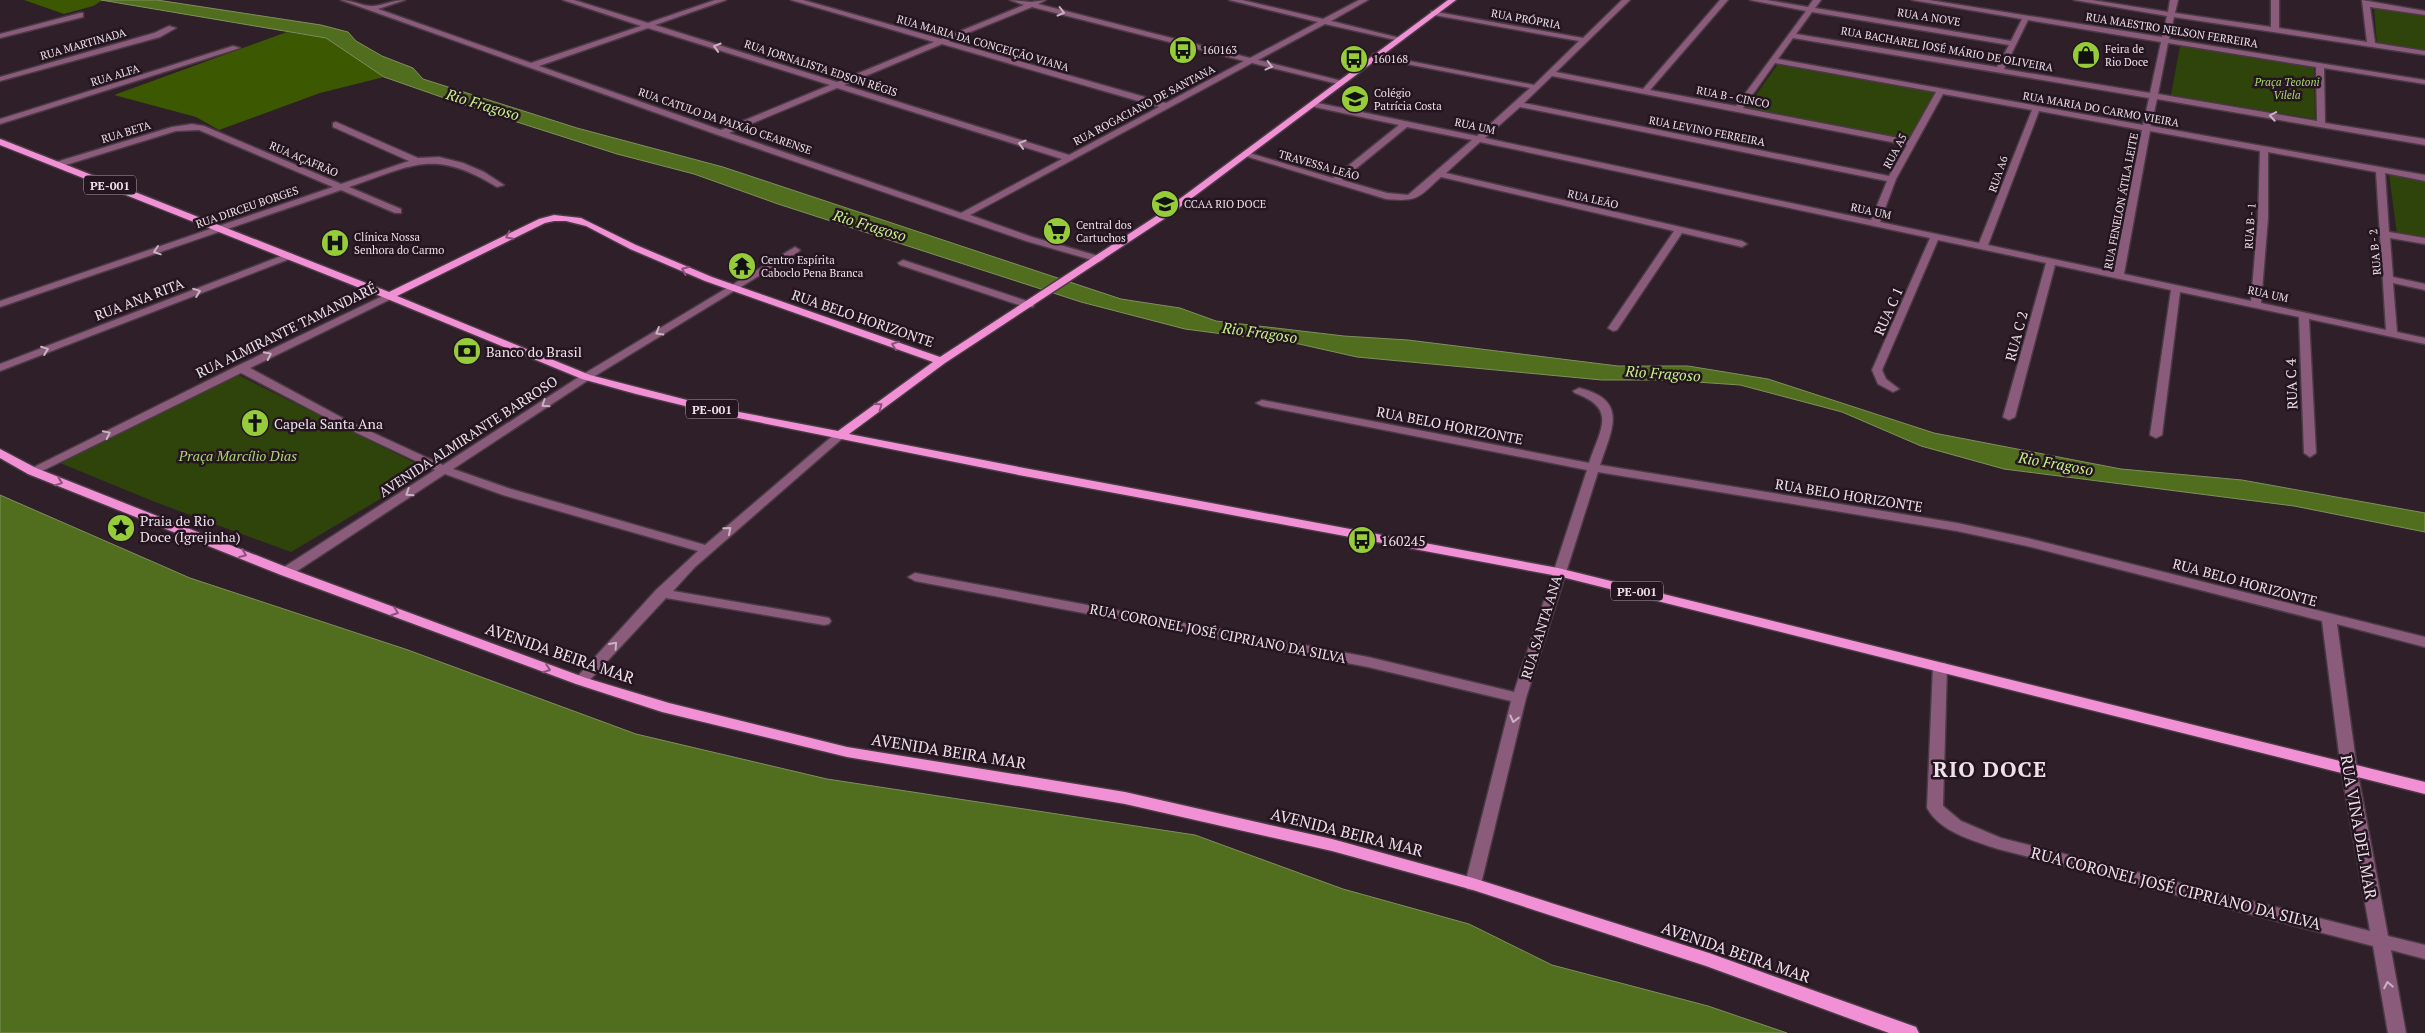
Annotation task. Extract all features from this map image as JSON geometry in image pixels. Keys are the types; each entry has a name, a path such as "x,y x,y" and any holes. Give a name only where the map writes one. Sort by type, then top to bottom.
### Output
{"main road":[{"path":"840,435 941,361 1071,278 1161,217 1452,0"},
{"name":"PE-001","path":"0,142 390,296 586,377 718,411 1558,572 2425,788"},
{"name":"RUA BELO HORIZONTE","path":"554,216 570,218 589,224 632,246 730,289 941,361"},
{"name":"RUA ALMIRANTE TAMANDARÉ","path":"390,296 525,228 554,216"},
{"name":"AVENIDA BEIRA MAR","path":"0,453 32,471 286,572 581,681 667,708 837,750 1067,787 1183,810 1332,845 1473,884 1709,960 1910,1033"}],"street":[{"name":"RUA CATULO DA PAIXÃO CEARENSE","path":"345,0 962,216 1029,239 1099,259"},
{"path":"371,9 401,0"},
{"name":"RUA JORNALISTA EDSON RÉGIS","path":"567,0 1069,158"},
{"path":"531,66 722,0"},
{"name":"RUA MARIA DA CONCEIÇÃO VIANA","path":"795,0 1166,106"},
{"path":"1014,0 1339,83"},
{"path":"721,133 1042,0"},
{"path":"1233,0 1400,39"},
{"name":"RUA ROGACIANO DE SANTANA","path":"962,216 1364,0"},
{"name":"TRAVESSA LEÃO","path":"1246,155 1386,196 1409,198 1415,196 1518,104 1626,0"},
{"path":"1644,92 1724,0"},
{"name":"RUA A NOVE","path":"1754,0 2012,43"},
{"path":"1738,110 1817,0"},
{"name":"RUA MAESTRO NELSON FERREIRA","path":"1916,0 2425,82"},
{"path":"2078,0 2425,53"},
{"name":"RUA FENELON ÁTILA LEITE","path":"2118,277 2146,128 2174,0"},
{"path":"2275,0 2275,30"},
{"path":"2371,45 2366,2 2425,13"},
{"name":"RUA PRÓPRIA","path":"1434,13 1584,40"},
{"path":"0,36 80,15"},
{"path":"2000,69 2026,18"},
{"name":"RUA MARTINADA","path":"0,79 157,35 172,28"},
{"name":"RUA BACHAREL JOSÉ MÁRIO DE OLIVEIRA","path":"1791,34 2425,142"},
{"name":"RUA ALFA","path":"0,122 236,48"},
{"path":"1376,56 1534,87"},
{"name":"RUA MARIA DO CARMO VIEIRA","path":"1774,61 2425,178"},
{"path":"2320,66 2321,124"},
{"name":"RUA B - CINCO","path":"1550,73 1912,143"},
{"name":"RUA A5","path":"1874,224 1892,179 1940,92"},
{"name":"RUA UM","path":"1313,104 2425,341"},
{"name":"RUA LEVINO FERREIRA","path":"1518,104 1892,179"},
{"name":"RUA A6","path":"1982,247 2036,109"},
{"path":"1335,181 1405,124"},
{"path":"336,125 417,161"},
{"name":"RUA BETA","path":"58,164 175,129 201,128"},
{"name":"RUA AÇAFRÃO","path":"201,128 398,211"},
{"name":"RUA B - 1","path":"2256,304 2263,218 2264,150"},
{"name":"RUA DIRCEU BORGES","path":"0,304 417,161 426,159 442,160 473,171 500,185"},
{"name":"RUA B - 2","path":"2380,170 2390,279 2392,333"},
{"name":"RUA LEÃO","path":"1439,174 1742,244"},
{"path":"1613,328 1679,230"},
{"path":"2386,234 2425,241"},
{"name":"RUA C 1","path":"1894,389 1883,384 1878,379 1877,370 1935,237"},
{"name":"AVENIDA ALMIRANTE BARROSO","path":"286,572 586,377 795,250"},
{"name":"RUA ANA RITA","path":"0,367 289,256"},
{"name":"RUA C 2","path":"2009,417 2051,262"},
{"path":"903,263 1028,305"},
{"path":"2390,279 2425,287"},
{"path":"2156,435 2176,287"},
{"name":"RUA ALMIRANTE TAMANDARÉ","path":"32,471 390,296"},
{"name":"RUA C 4","path":"2304,315 2310,453"},
{"path":"241,368 348,425 444,470 507,492 706,549"},
{"name":"RUA SANTA ANA","path":"1473,884 1519,698 1558,572 1595,468 1609,413 1605,404 1595,396 1579,391"},
{"name":"RUA BELO HORIZONTE","path":"1262,403 1595,468 1956,528 2027,542 2425,642"},
{"path":"581,681 661,593 706,549 840,435"},
{"name":"RUA CORONEL JOSÉ CIPRIANO DA SILVA","path":"915,577 1368,662 1519,698"},
{"path":"661,593 824,621"},
{"name":"RUA VINA DEL MAR","path":"2329,619 2349,769 2397,1033"},
{"name":"RUA CORONEL JOSÉ CIPRIANO DA SILVA","path":"1940,666 1936,808 1944,819 1962,829 1998,843 2425,952"}],"green space":[{"path":"2374,7 2425,14 2425,51 2377,44"},
{"name":"Praça Teotoni Vilela","path":"2180,46 2314,65 2315,119 2171,95"},
{"path":"1778,64 1936,92 1913,141 1746,109"},
{"path":"2389,174 2425,180 2425,239 2397,234"},
{"name":"Praça Marcílio Dias","path":"238,375 429,470 291,552 155,502 60,463"}],"shaded area":[{"path":"24,0 103,0 93,6 64,14"},
{"path":"287,32 326,38 384,77 320,93 219,130 196,117 114,95"}],"water":[{"name":"Rio Fragoso","path":"101,0 157,0 321,25 348,32 356,41 382,56 413,68 423,79 577,128 723,167 1121,299 1180,308 1216,321 1344,336 1408,340 1618,366 1688,366 1768,379 1934,433 2121,469 2242,480 2425,513 2425,532 2294,506 2004,469 1921,446 1842,412 1740,385 1667,380 1602,380 1357,357 1299,344 1185,329 1081,302 778,204 694,174 617,154 470,107 384,77 326,38"},
{"path":"0,495 190,578 408,650 636,734 827,779 1195,835 1343,889 1469,924 1552,965 1708,1006 1787,1033 0,1033"}],"place":[{"name":"160163","path":"1183,50"},
{"name":"Feira de Rio Doce","path":"2086,55"},
{"name":"160168","path":"1354,59"},
{"name":"Colégio Patrícia Costa","path":"1355,99"},
{"name":"CCAA RIO DOCE","path":"1165,204"},
{"name":"Central dos Cartuchos","path":"1057,231"},
{"name":"Clínica Nossa Senhora do Carmo","path":"335,243"},
{"name":"Centro Espírita Caboclo Pena Branca","path":"742,266"},
{"name":"Banco do Brasil","path":"467,351"},
{"name":"Capela Santa Ana","path":"255,423"},
{"name":"Praia de Rio Doce (Igrejinha)","path":"121,528"},
{"name":"160245","path":"1362,540"}],"district":[{"name":"RIO DOCE","path":"1990,768"}]}
